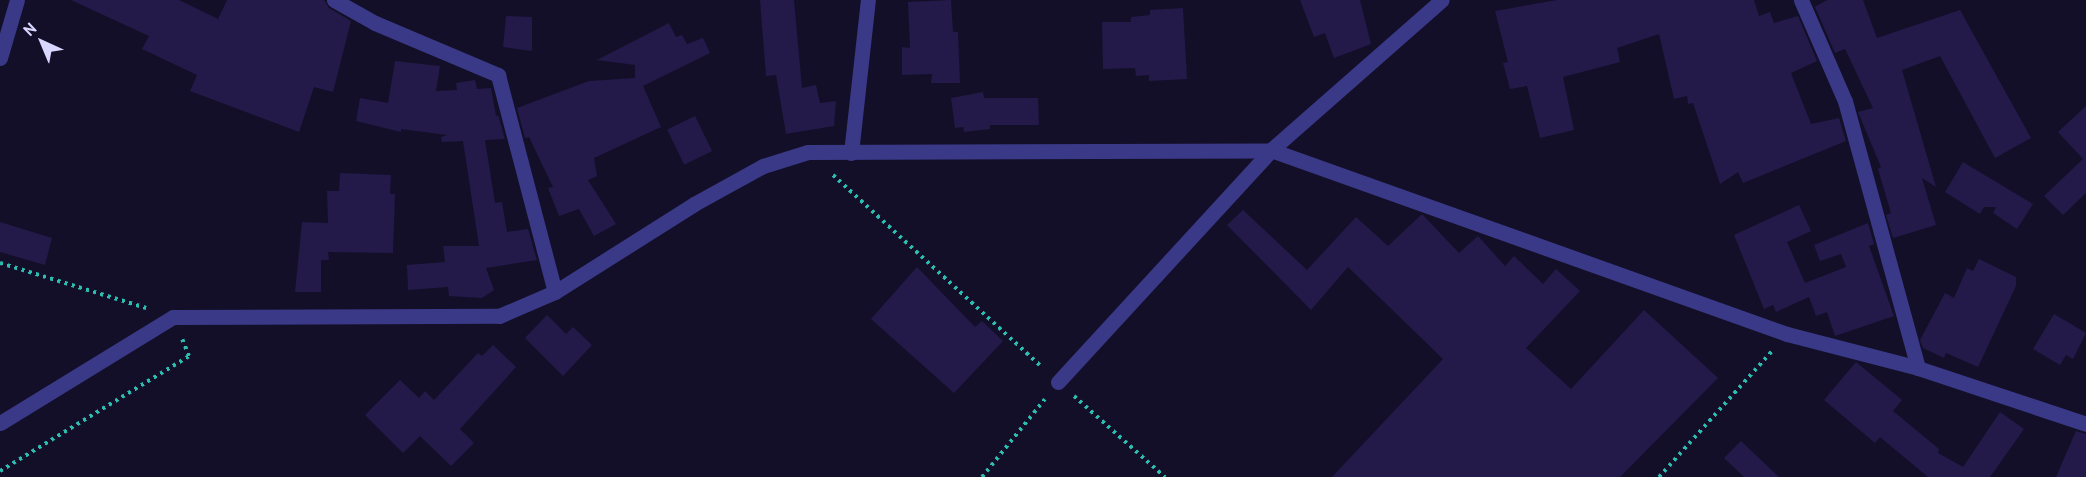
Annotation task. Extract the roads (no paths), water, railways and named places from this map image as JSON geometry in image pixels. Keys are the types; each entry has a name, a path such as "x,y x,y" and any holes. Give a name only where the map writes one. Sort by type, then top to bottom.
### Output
{"street":[{"path":"0,58 17,0"},
{"path":"334,0 375,23 498,75 555,292"},
{"path":"851,153 868,0"},
{"path":"1058,382 1271,150 1442,0"},
{"path":"1801,0 1845,101 1918,368"},
{"path":"0,423 172,317 499,316 555,292 694,204 763,166 808,152 1271,150 1787,334 1918,368 2086,424"}]}
